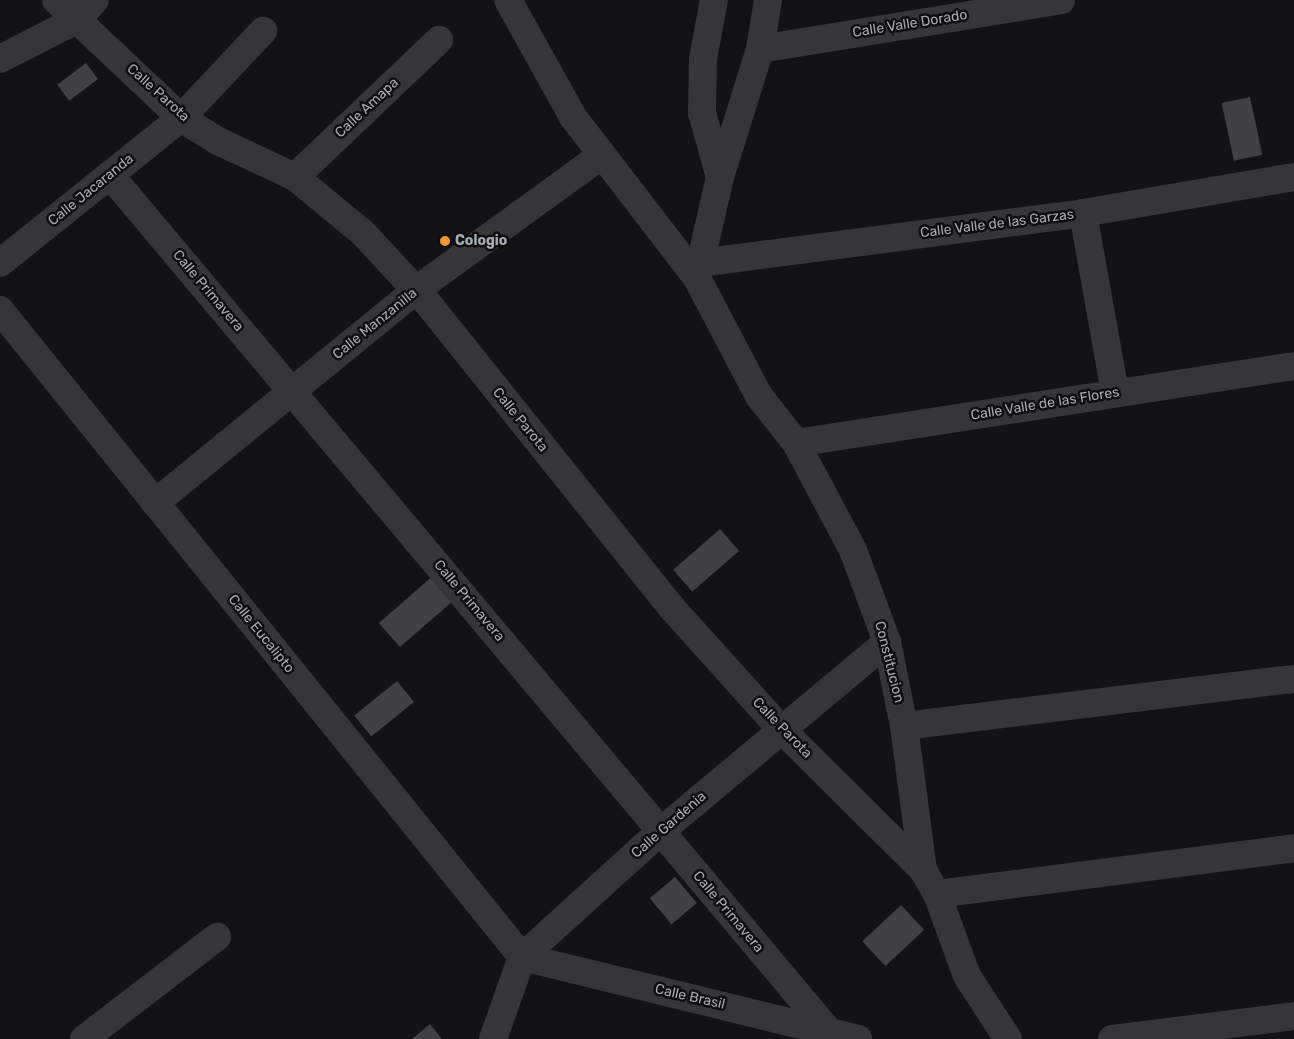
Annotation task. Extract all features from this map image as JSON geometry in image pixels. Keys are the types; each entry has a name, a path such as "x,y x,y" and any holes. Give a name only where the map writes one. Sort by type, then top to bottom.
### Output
{"street":[{"name":"Calle Parota","path":"56,0 86,9 181,118 218,141 295,177 363,233 416,290 671,607 781,729 923,870"},
{"name":"Constitucion","path":"508,0 573,117 602,155 698,270 759,396 796,444 853,550 887,642 904,726 923,870 937,894 967,976 1008,1039"},
{"path":"698,270 720,177 760,49 768,0"},
{"name":"Calle Valle Dorado","path":"760,49 1061,0"},
{"path":"707,7 703,59 702,112 720,177"},
{"path":"0,59 86,9"},
{"name":"Calle Jacaranda","path":"0,263 181,118 264,31"},
{"name":"Calle Amapa","path":"295,177 440,40"},
{"name":"Calle Manzanilla","path":"155,502 416,290 602,155"},
{"name":"Calle Primavera","path":"110,175 826,1028"},
{"name":"Calle Valle de las Garzas","path":"698,270 1083,213 1294,177"},
{"path":"1083,213 1115,393"},
{"name":"Calle Eucalipto","path":"0,310 522,957"},
{"name":"Calle Valle de las Flores","path":"796,444 1294,366"},
{"name":"Calle Gardenia","path":"493,1039 522,957 661,831 887,642"},
{"path":"904,726 1294,679"},
{"path":"937,894 1294,848"},
{"path":"84,1039 216,937"},
{"name":"Calle Brasil","path":"522,957 826,1028 858,1039"},
{"path":"1112,1039 1294,1016"}],"building":[{"path":"86,63 98,79 69,101 57,85"},
{"path":"1250,97 1262,155 1234,161 1222,103"},
{"path":"720,529 739,551 692,592 673,570"},
{"path":"434,575 455,599 400,647 379,623"},
{"path":"397,681 414,702 371,737 354,716"},
{"path":"675,877 697,903 672,924 650,898"},
{"path":"901,905 924,930 885,966 862,941"},
{"path":"430,1024 442,1039 412,1039"}],"place":[{"name":"Cologio","path":"445,241"}]}
